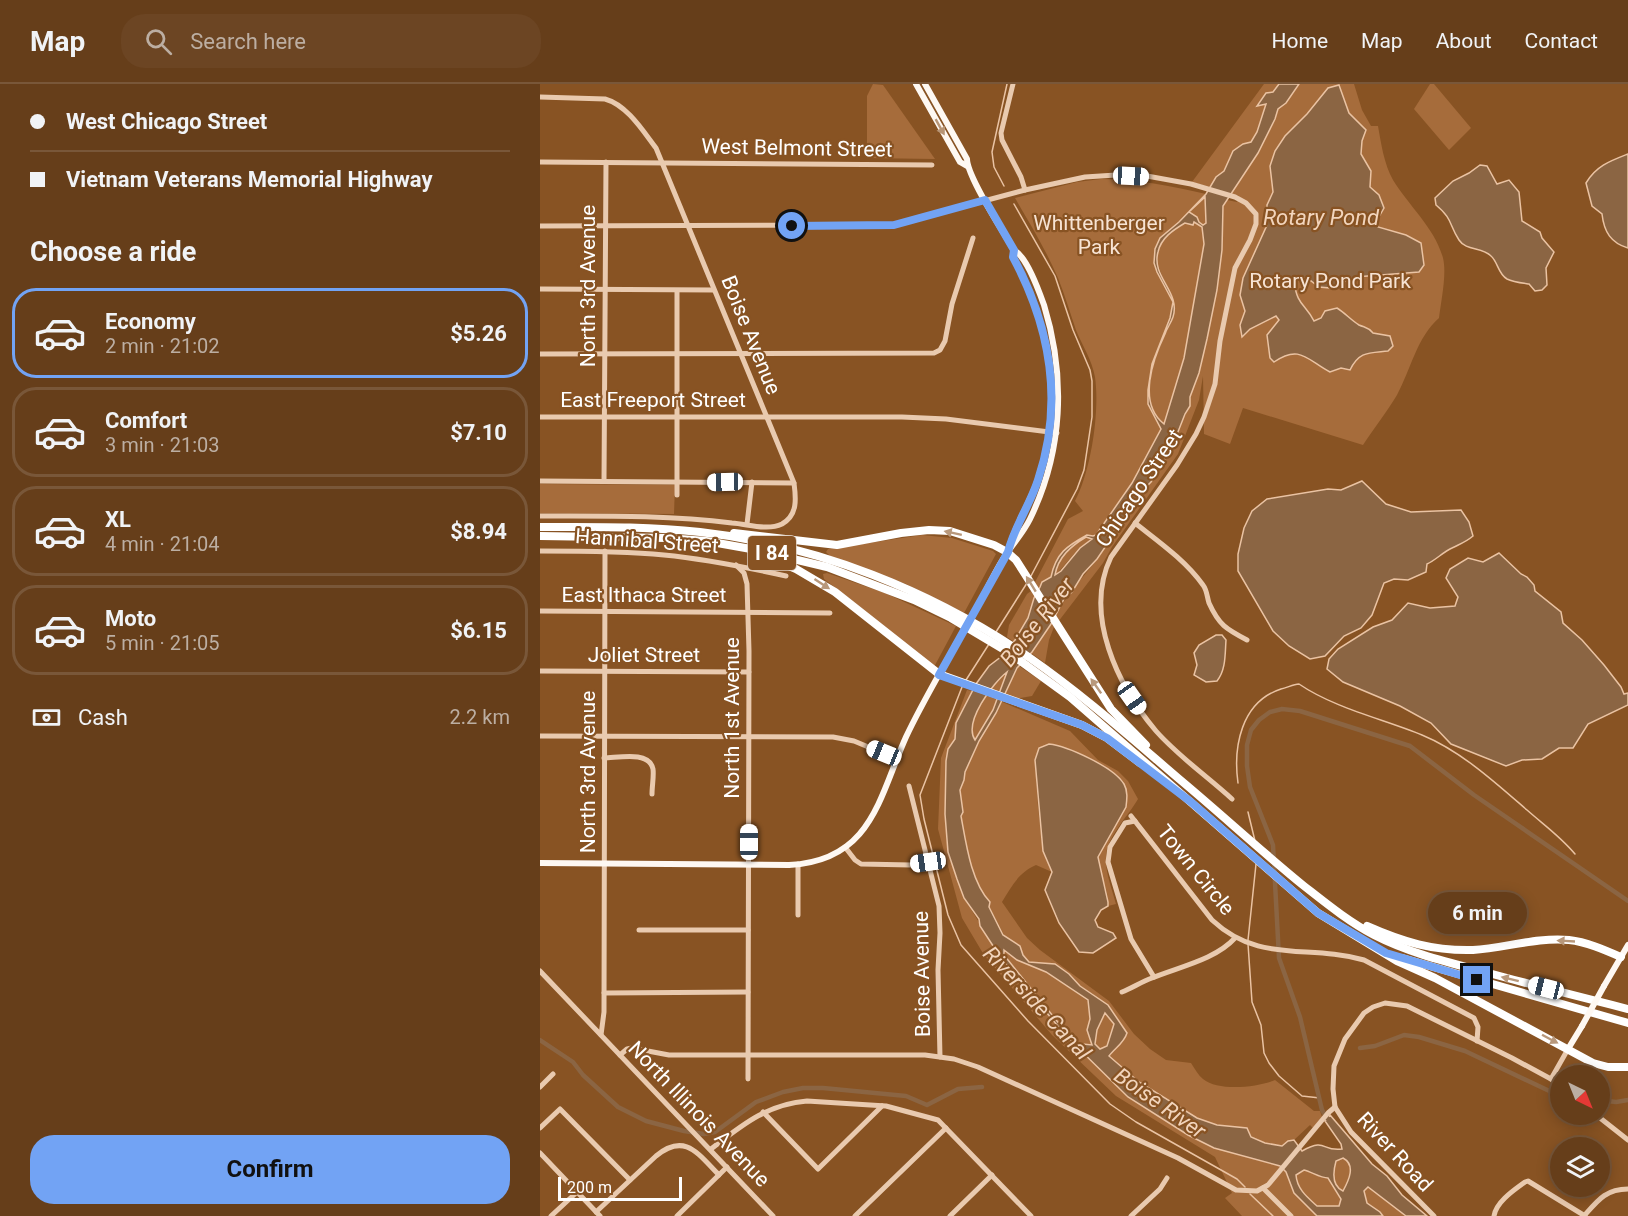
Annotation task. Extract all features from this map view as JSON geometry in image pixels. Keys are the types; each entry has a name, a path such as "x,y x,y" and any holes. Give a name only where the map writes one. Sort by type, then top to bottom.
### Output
{"highway":[{"name":"I 84","path":"540,527 659,528 702,532 802,552 913,591 989,636 1049,677 1177,776 1284,870 1339,914 1374,935 1421,955 1628,1009"},
{"path":"702,532 722,531 837,545 929,530 950,531 994,544 1008,552 1021,568 1111,709 1177,776"},
{"name":"I 84","path":"540,536 667,538 706,541 751,549 827,567 878,585 989,636"},
{"path":"751,549 796,569 835,592 939,675 1082,725 1107,738 1191,802"},
{"name":"I 84","path":"1049,677 1318,913 1386,953 1628,1023"},
{"path":"1324,902 1354,920 1413,945 1451,950 1473,950 1549,940 1568,940 1592,945 1621,957"},
{"path":"1386,953 1593,1063 1628,1067"}],"main road":[{"path":"916,84 960,162 967,166"},
{"path":"540,863 798,864 824,858 845,847 856,838 874,816 917,715 1008,552 1018,541 1038,501 1050,468 1057,434 1058,374 1050,323 1033,278 1020,253 1014,250 985,200 967,166 967,159 925,84"},
{"path":"1008,552 1011,538 1038,480 1049,432 1051,383 1048,348 1035,302 1013,257 1014,250"},
{"path":"1568,1049 1628,945"}],"street":[{"path":"1013,84 1001,134 1025,190"},
{"name":"Boise Avenue","path":"540,97 612,101 625,111 656,148 794,483 796,498 790,517 768,528 747,524"},
{"name":"West Belmont Street","path":"540,162 932,165"},
{"name":"North 3rd Avenue","path":"604,481 606,162"},
{"name":"Chicago Street","path":"540,226 894,225 1025,190 1085,177 1116,175 1147,176 1191,184 1235,197 1251,207 1256,214 1256,224 1235,268 1220,341 1215,384 1196,434 1111,557 1102,579 1100,612 1111,652 1132,698 1158,733 1233,799"},
{"path":"540,354 934,353 940,350 945,341 952,304 972,238"},
{"path":"540,289 714,290"},
{"path":"677,291 677,495"},
{"name":"East Freeport Street","path":"540,417 931,418 1057,434"},
{"path":"540,481 794,483"},
{"path":"540,516 666,516 747,524 752,482"},
{"path":"1135,523 1174,554 1204,586 1215,615 1222,625 1228,631 1247,640"},
{"name":"Hannibal Street","path":"540,551 605,551 663,555 786,576"},
{"name":"North 3rd Avenue","path":"604,993 605,551"},
{"name":"North 1st Avenue","path":"736,566 744,573 747,584 748,611 748,1079"},
{"name":"East Ithaca Street","path":"540,611 830,613"},
{"name":"Joliet Street","path":"540,671 749,672"},
{"path":"540,736 843,738 897,759"},
{"path":"604,758 639,757 646,759 653,768 652,794"},
{"name":"Boise Avenue","path":"909,786 939,906 940,1057"},
{"name":"Town Circle","path":"1154,977 1131,939 1108,862 1110,847 1122,826 1133,818 1212,920 1235,938 1248,944 1273,949 1345,955 1364,960 1474,1018 1478,1027 1477,1041"},
{"path":"845,847 861,864 911,865 928,862"},
{"path":"798,864 798,915"},
{"path":"639,930 748,930"},
{"name":"Town Circle","path":"1122,992 1203,958 1223,948 1235,938"},
{"name":"North Illinois Avenue","path":"540,971 701,1138 772,1216"},
{"path":"604,993 748,992"},
{"name":"North Illinois Avenue","path":"601,1035 604,993"},
{"path":"620,1055 627,1048 632,1048 669,1055 904,1054 940,1057 978,1067 1178,1158 1236,1190 1248,1191 1263,1188 1335,1107 1333,1075 1338,1054 1353,1026 1364,1013 1373,1007 1386,1003 1407,1005 1550,1078"},
{"path":"1559,1065 1568,1049"},
{"path":"540,1087 553,1074"},
{"path":"711,1149 744,1123 763,1112 795,1102 882,1106 938,1120 1031,1216"},
{"path":"763,1112 818,1169 882,1106"},
{"name":"River Road","path":"1335,1107 1351,1132 1434,1216"},
{"path":"540,1128 560,1109 630,1180"},
{"path":"1609,1125 1628,1140"},
{"path":"855,1216 946,1128"},
{"path":"541,1156 598,1214 663,1150 675,1145 695,1150 718,1175"},
{"path":"676,1216 727,1167"},
{"path":"950,1216 992,1175"},
{"path":"1131,1216 1160,1189 1167,1178"},
{"path":"1494,1216 1494,1212 1504,1199 1528,1181 1585,1216 1605,1193 1611,1190 1628,1189"},
{"path":"1263,1188 1291,1216"},
{"path":"551,1216 576,1192"}],"green space":[{"path":"873,84 883,85 935,159 867,158 867,96"},
{"path":"1264,84 1279,84 1279,87 1259,106 1266,103 1257,132 1251,142 1236,149 1226,168 1210,187 1192,182"},
{"name":"Rotary Pond Park","path":"1299,84 1354,84 1362,110 1371,126 1378,126 1385,160 1393,180 1428,227 1443,258 1443,288 1439,318 1425,334 1397,395 1363,445 1243,408 1230,444 1204,434 1203,376 1199,400 1178,454 1103,563 1058,622 1055,617 1064,601 1098,558 1112,533 1126,519 1151,482 1190,406 1190,397 1199,373 1217,290 1222,250 1223,206 1227,200 1237,202 1239,196 1231,194 1258,153 1275,120 1278,109 1286,103"},
{"path":"1430,84 1434,84 1471,128 1449,150 1414,109"},
{"name":"Whittenberger Park","path":"1101,179 1141,182 1206,194 1160,238 1154,263 1173,302 1170,318 1152,364 1148,390 1148,404 1161,429 1132,483 1096,535 1087,535 1063,551 1051,577 1042,582 1038,590 1034,584 1068,519 1083,511 1075,501 1090,458 1095,423 1096,391 1092,365 1076,330 1058,278 1015,198 1077,182"},
{"path":"1205,196 1206,223 1203,225 1189,213"},
{"path":"1193,222 1202,227 1204,244 1184,358 1164,424 1156,416 1152,406 1150,383 1155,360 1174,314 1173,304 1158,265 1157,256 1159,247 1169,234"},
{"path":"540,484 675,485 674,514 540,513"},
{"path":"922,535 952,538 996,554 964,613 906,584 831,557 826,552 828,549"},
{"path":"1086,537 1092,539 1079,548 1055,576 1059,563 1066,553"},
{"path":"827,573 885,593 956,626 934,667 824,579 823,574"},
{"path":"1031,591 1035,596 1028,618 1014,642 1007,637 1009,625"},
{"path":"1052,623 1054,627 1045,663 1031,653"},
{"path":"1019,666 1041,681 1032,696 1014,699 1003,696"},
{"path":"1008,671 993,710 975,740 972,732 976,713 988,693"},
{"path":"967,690 972,691 956,723 955,738 948,749 945,800 948,852 964,898 1001,958 1067,1037 1128,1097 1188,1135 1214,1148 1279,1166 1286,1172 1294,1193 1317,1216 1242,1216 1225,1198 1232,1193 1215,1157 1116,1096 1052,1035 984,955 962,918 938,829 941,758"},
{"path":"1000,701 1070,731 1098,760 1118,771 1128,781 1138,799 1114,835 1107,850 1107,869 1116,904 1108,906 1107,892 1099,863 1100,849 1040,748 1035,760 1038,807 1043,851 1052,872 1036,865 1030,868 1016,880 1002,902 1027,938 1109,1001 1134,1034 1166,1060 1191,1063 1203,1079 1219,1086 1259,1085 1275,1080 1314,1111 1320,1111 1322,1117 1313,1128 1310,1125 1294,1140 1282,1146 1265,1143 1251,1137 1247,1128 1217,1125 1197,1118 1139,1082 1109,1056 1122,1043 1127,1033 1093,994 1080,986 1069,974 1029,962 1020,946 1004,935 989,906 990,902 978,884 970,862 961,816 963,812 960,790 965,772"},
{"path":"1004,950 1017,960 1046,972 1088,1001 1090,1020 1087,1030 1092,1046 1083,1044 1084,1052 1069,1036 1004,954"},
{"path":"1105,1013 1114,1024 1107,1046 1100,1050 1095,1044 1097,1030"},
{"path":"1343,1158 1350,1169 1343,1191 1337,1186 1334,1174 1336,1161"},
{"path":"1304,1170 1328,1178 1341,1199 1340,1206 1319,1206 1306,1198 1300,1189 1296,1175"},
{"path":"1368,1187 1406,1216 1383,1216 1367,1203 1364,1191"}],"water":[{"name":"Boise River","path":"1279,84 1299,84 1286,103 1278,109 1258,153 1223,206 1222,250 1217,290 1199,373 1190,397 1190,406 1172,447 1151,482 1141,492 1127,518 1113,531 1097,559 1064,599 1032,652 1017,668 965,772 960,790 963,812 961,816 974,873 978,884 990,902 989,907 1003,935 1020,946 1029,962 1055,964 1080,986 1108,1005 1127,1033 1122,1043 1109,1056 1139,1082 1197,1118 1217,1125 1247,1128 1251,1137 1265,1143 1282,1146 1294,1140 1302,1151 1316,1145 1330,1149 1342,1149 1325,1121 1330,1115 1372,1164 1387,1176 1402,1195 1427,1216 1406,1216 1368,1187 1364,1191 1367,1203 1383,1216 1317,1216 1294,1193 1286,1172 1280,1166 1214,1148 1188,1135 1128,1097 1067,1037 1001,958 964,898 948,852 945,814 946,761 948,749 955,739 956,723 976,684 989,666 1002,656 1015,640 1028,618 1042,582 1051,577 1059,556 1068,547 1087,535 1096,535 1132,483 1161,429 1148,404 1148,390 1152,364 1170,318 1173,302 1157,272 1154,263 1155,249 1160,238 1206,194 1216,177 1224,171 1233,151 1251,142 1257,132 1266,104 1257,106 1266,93 1273,92","holes":["1205,197 1206,223 1203,225 1189,212","1194,222 1202,227 1204,244 1184,358 1164,424 1151,405 1150,380 1152,368 1172,319 1174,308 1157,261 1158,252 1165,239 1185,223 1193,225","1086,537 1092,539 1080,548 1055,575 1062,557","1007,672 993,710 975,740 972,732 976,713 994,685","1004,950 1017,960 1046,972 1088,1000 1090,1019 1087,1030 1092,1045 1083,1044 1083,1051 1004,955","1105,1013 1114,1024 1107,1046 1100,1049 1095,1044 1097,1030","1343,1158 1347,1161 1350,1169 1349,1178 1343,1191 1337,1186 1334,1174 1336,1161","1304,1170 1328,1178 1341,1199 1339,1206 1317,1206 1298,1184 1296,1175"]},
{"name":"Rotary Pond","path":"1339,85 1349,113 1366,130 1361,154 1371,171 1370,187 1379,195 1384,208 1376,222 1378,227 1406,235 1421,243 1424,265 1419,272 1355,277 1330,288 1319,287 1301,277 1294,281 1299,300 1314,321 1321,318 1325,311 1337,308 1373,333 1390,336 1393,346 1388,351 1365,354 1357,359 1350,370 1341,368 1330,372 1297,354 1290,354 1274,362 1270,358 1267,335 1279,320 1276,316 1250,329 1242,337 1240,325 1245,311 1240,295 1243,278 1267,225 1267,205 1273,192 1270,166 1275,151 1285,136 1328,88"},
{"path":"1628,154 1628,248 1609,236 1602,214 1592,206 1586,183 1599,168"},
{"path":"1480,165 1487,166 1497,184 1509,180 1519,192 1522,221 1540,232 1542,238 1554,252 1546,268 1547,285 1542,290 1535,291 1529,284 1507,279 1491,256 1462,243 1448,218 1436,205 1435,198 1453,181"},
{"path":"1362,481 1386,504 1411,512 1461,510 1469,522 1473,536 1427,564 1426,572 1408,580 1394,579 1384,583 1372,615 1361,628 1344,636 1325,656 1310,659 1289,646 1273,631 1238,571 1238,554 1244,528 1252,511 1267,499 1328,489 1341,490"},
{"path":"1499,553 1527,577 1534,585 1535,591 1561,612 1563,623 1604,665 1624,694 1628,693 1628,705 1588,724 1573,748 1559,748 1542,759 1522,760 1506,766 1451,744 1431,723 1400,706 1343,682 1327,669 1329,659 1338,649 1373,627 1392,620 1408,603 1430,608 1455,606 1458,597 1446,578 1450,569 1468,558 1483,562"},
{"path":"1216,635 1222,635 1226,640 1224,667 1217,681 1206,682 1194,675 1197,665 1194,653 1199,645"},
{"path":"1049,744 1078,753 1101,764 1119,777 1126,789 1126,807 1098,857 1108,906 1101,910 1095,920 1098,927 1113,933 1116,938 1093,953 1079,952 1059,923 1045,890 1052,872 1043,851 1035,760 1039,748"}],"waterway":[{"name":"Riverside Canal","path":"1004,186 994,167 992,152 1007,84"},
{"name":"Riverside Canal","path":"1014,204 1055,276 1092,381 1092,417 1084,470 1077,489 1031,576"},
{"name":"Riverside Canal","path":"996,632 1027,583"},
{"name":"Riverside Canal","path":"966,680 989,644"},
{"path":"1238,783 1239,741 1248,715 1267,695 1299,684 1328,700 1422,735 1450,750 1478,768 1575,854"},
{"name":"Riverside Canal","path":"962,687 920,795 948,915 961,945 1028,1021 1110,1104 1136,1122 1237,1179 1245,1187"},
{"path":"1327,1118 1322,1110 1300,1017 1279,958 1273,845 1250,787 1247,766 1247,745 1251,730 1270,712 1282,709 1300,711 1410,746 1474,795 1628,901"},
{"path":"1248,812 1255,841"},
{"path":"1248,940 1256,864"},
{"path":"1248,944 1252,1002 1261,1025 1264,1053 1279,1076 1302,1096 1320,1098"},
{"path":"1360,1048 1375,1046 1404,1035 1419,1037 1465,1051 1550,1091"},
{"path":"540,1040 573,1062 583,1075 618,1107 646,1121 704,1134 715,1132 756,1102 783,1092 803,1088 906,1096 927,1105 958,1089 982,1087"},
{"path":"1610,1101 1628,1100"},
{"name":"Riverside Canal","path":"1250,1194 1273,1216"}],"route":[{"path":"792,226 894,225 985,200 1014,250 1013,257 1035,302 1048,348 1051,375 1046,452 1031,499 1011,538 1008,552 939,675 1082,725 1107,738 1191,802 1318,913 1386,953 1477,980"}]}
